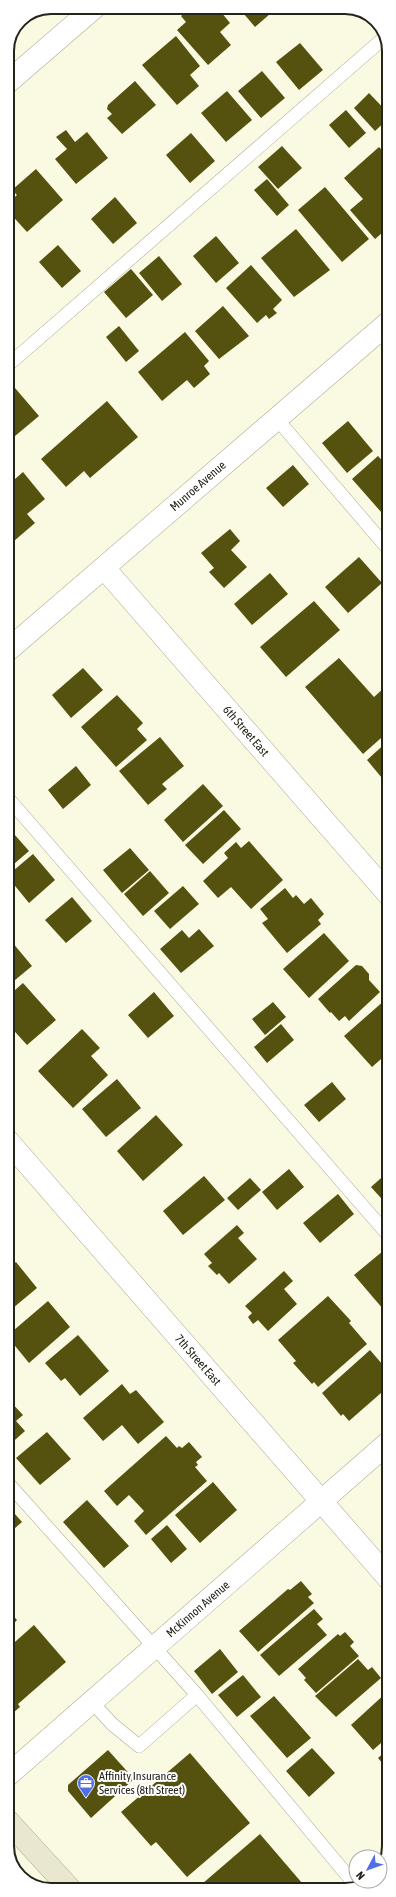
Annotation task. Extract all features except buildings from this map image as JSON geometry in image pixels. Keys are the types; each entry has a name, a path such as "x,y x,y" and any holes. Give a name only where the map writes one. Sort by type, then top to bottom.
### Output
{"main road":[{"path":"14,1828 65,1883"}],"street":[{"path":"14,77 87,14"},
{"name":"Munroe Avenue","path":"14,645 382,328"},
{"name":"6th Street East","path":"104,568 382,886"},
{"name":"7th Street East","path":"14,1148 382,1571"},
{"name":"McKinnon Avenue","path":"14,1770 382,1448"}],"lane":[{"path":"14,360 381,41"},
{"path":"276,418 382,542"},
{"path":"14,805 382,1228"},
{"path":"14,1490 197,1695 348,1876"},
{"path":"92,1702 112,1724 139,1746 197,1695"}],"place":[{"name":"Affinity Insurance Services (8th Street)","path":"86,1798"}]}
